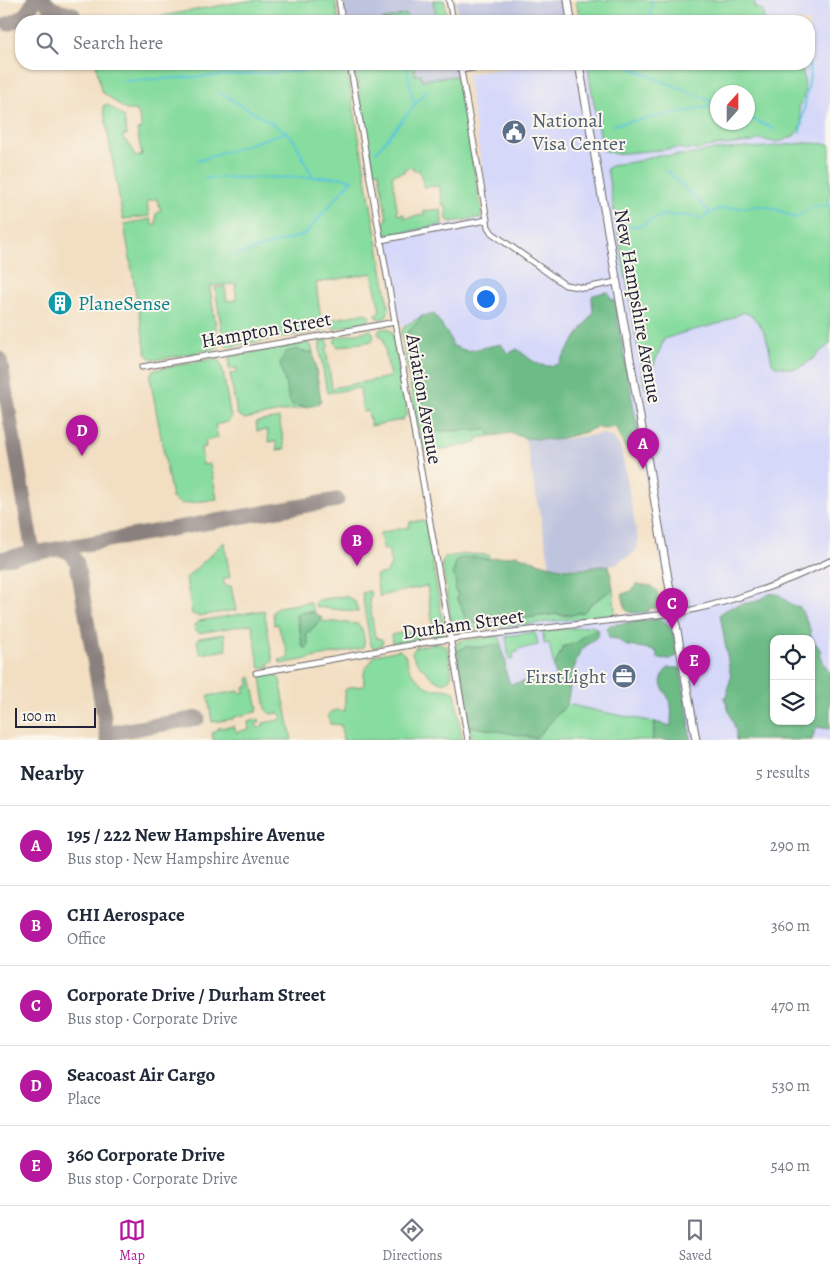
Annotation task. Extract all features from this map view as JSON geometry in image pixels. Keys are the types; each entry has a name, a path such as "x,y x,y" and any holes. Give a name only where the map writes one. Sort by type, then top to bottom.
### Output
{"street":[{"path":"339,0 341,15"},
{"path":"449,0 451,15"},
{"path":"568,0 570,15"},
{"name":"Aviation Avenue","path":"351,70 468,740"},
{"path":"462,70 488,227 497,237 565,285 585,288 616,282"},
{"name":"New Hampshire Avenue","path":"580,70 696,740"},
{"path":"380,240 487,220"},
{"name":"Hampton Street","path":"142,367 394,322"},
{"name":"Durham Street","path":"256,673 450,639 675,614 714,606 757,593 800,576 830,561"}],"shaded area":[{"path":"343,0 444,0 447,15 345,15"},
{"path":"455,0 564,0 566,15 458,15"},
{"path":"755,0 830,0 830,740 690,740 689,721 679,668 671,704 671,727 567,704 573,671 580,651 599,635 587,632 578,642 560,652 554,667 556,680 537,684 536,681 510,684 506,674 506,661 503,655 499,627 647,612 667,607 664,577 614,300 592,297 593,313 558,365 541,367 517,349 508,354 501,344 467,351 453,346 436,316 428,314 422,316 403,328 396,308 384,232 389,235 490,217 467,74 492,70 589,70 603,150 615,154 679,148 686,150 691,148 697,151 705,147 758,139 767,139 774,142 794,136 802,125 799,106 803,70 815,70 815,15 763,15 763,11 754,7"},
{"path":"415,70 457,70 458,78 455,76 422,80 415,75"},
{"path":"603,434 614,438 621,448 638,540 637,549 618,564 580,569 550,566 525,438 554,440"}],"green space":[{"path":"252,0 335,0 338,15 166,15"},
{"path":"433,0 444,0 447,15 436,15"},
{"path":"576,0 755,0 754,7 763,11 763,15 579,15"},
{"path":"97,70 347,70 389,309 386,317 381,319 376,317 380,311 372,273 316,283 321,321 327,325 324,330 228,347 224,343 215,288 225,287 227,301 237,300 235,287 237,284 211,286 219,347 156,360 150,358 146,353 124,224 151,219 152,225 156,224 156,214 161,210 157,199 147,201 149,216 123,219 103,106 107,104 124,117 127,135 123,135 124,141 127,141 128,146 131,146 135,157 142,155 137,130 142,129 138,113 135,110 126,110 101,91"},
{"path":"355,70 415,70 415,75 421,74 422,80 455,76 458,78 482,213 480,218 450,222 447,219 446,206 443,206 439,186 423,187 419,170 414,171 413,167 392,175 398,215 404,214 405,218 424,215 424,211 441,209 442,225 389,235 385,234 382,225 387,219 379,172 373,170"},
{"path":"589,70 801,70 805,85 802,102 799,107 802,125 794,136 778,142 761,139 753,142 705,147 697,151 691,148 686,150 679,148 615,154 603,150"},
{"path":"805,143 830,144 830,344 810,361 796,368 775,366 772,362 767,339 761,326 744,312 721,323 664,339 653,367 653,383 651,387 645,389 607,169 616,164 634,162 662,154 665,156 698,154 705,151"},
{"path":"609,293 611,300 614,299 641,447 626,449 616,427 604,429 596,427 586,432 554,440 525,438 511,433 491,436 486,430 435,431 432,428 424,414 422,403 426,395 426,388 416,381 410,372 413,365 405,336 422,316 434,314 449,336 453,346 467,351 501,344 508,354 517,349 536,363 552,366 558,364 593,313 593,295"},
{"path":"366,313 370,317 368,321 336,329 332,327 334,319"},
{"path":"422,316 418,324 406,333 406,341 413,365 411,368 416,381 426,388 426,395 423,396 435,431 486,430 491,436 477,438 477,443 427,452 422,450 401,332 405,326"},
{"path":"386,328 393,334 407,414 402,420 371,426 368,411 363,412 360,388 327,393 320,342 327,339 329,346 326,349 332,388 390,377 383,338 378,334 380,329"},
{"path":"371,330 374,336 372,341 338,347 335,343 335,338"},
{"path":"307,343 311,345 313,352 305,353 302,351 299,407 306,407 245,419 237,414 230,374 237,372 237,368 229,369 229,358"},
{"path":"296,349 313,352 321,400 317,405 306,407 292,405 289,399 280,363 286,352"},
{"path":"218,358 222,367 231,418 228,422 215,425 218,438 205,441 206,447 201,448 203,465 210,464 217,499 181,504 172,498 150,377 152,371 158,369"},
{"path":"279,418 285,449 277,450 276,441 269,442 267,430 257,431 256,422"},
{"path":"423,520 426,523 444,629 437,638 433,637 430,632 433,627 427,586 379,596 376,575 386,573 391,565 388,549 383,550 380,533 409,527 410,522"},
{"path":"224,542 230,577 223,579 225,586 231,586 236,610 199,616 192,614 186,578"},
{"path":"466,554 489,555 489,559 474,557 457,559 453,573 456,582 455,591 458,593 457,599 468,621 490,625 501,621 516,622 520,619 557,614 562,616 571,615 584,612 591,604 613,589 615,611 612,615 455,632 452,626 442,562 445,557"},
{"path":"517,555 565,569 609,566 613,589 590,604 584,612 571,615 557,614 520,619 516,622 502,621 490,625 468,622 457,600 458,593 455,591 456,582 453,573 457,559 474,557 489,559"},
{"path":"636,584 652,586 657,591 659,604 656,608 650,608 647,612 631,613 626,610 622,594 632,591"},
{"path":"370,591 371,598 369,599 375,637 383,640 382,644 376,648 372,647 370,642 362,593"},
{"path":"769,594 778,595 791,604 800,607 811,635 770,635 770,725 815,725 815,642 822,652 819,655 830,674 830,729 817,727 812,740 736,740 736,731 724,697 728,696 727,690 731,678 720,614 732,607 762,599"},
{"path":"345,596 355,601 358,612 317,607 315,605 317,600"},
{"path":"310,602 314,611 298,613 296,616 304,648 306,649 309,645 306,634 321,621 358,624 364,635 363,648 281,664 279,660 289,658 278,624 274,625 273,612 278,607"},
{"path":"264,610 273,662 269,663 269,667 260,668 252,624 199,633 195,631 194,625 199,621"},
{"path":"314,612 322,618 306,634 309,645 306,649 302,646 296,616 298,613"},
{"path":"658,619 668,625 673,634 677,656 670,659 657,658 657,652 645,648 627,646 617,639 609,638 607,628 610,625"},
{"path":"592,626 598,630 587,632 578,642 563,647 554,667 549,643 544,644 543,633 546,631"},
{"path":"415,630 420,633 420,639 392,643 391,635"},
{"path":"598,630 599,635 580,651 573,671 567,704 536,738 469,726 457,654 459,650 467,646 501,645 510,684 536,680 537,684 556,680 554,667 563,647 578,642 587,632"},
{"path":"534,632 538,645 518,649 518,652 513,653 514,659 509,659 506,636"},
{"path":"224,634 227,650 200,654 197,641 199,638"},
{"path":"497,636 500,638 501,645 467,646 459,650 457,654 456,646 459,641"},
{"path":"439,643 447,647 452,674 449,680 444,683 433,679 415,660 412,653 416,647"},
{"path":"399,650 405,655 413,674 422,683 431,688 448,690 455,693 462,740 343,740 341,725 330,724 328,715 330,712 337,710 345,711 345,690 351,687 364,686 365,671 375,655"},
{"path":"668,668 680,668 689,721 690,740 652,740 655,722 671,726 671,705 661,684 663,674"},
{"path":"274,672 280,680 292,740 213,740 212,733 219,728 234,726 236,732 249,729 248,722 259,719 260,722 256,724 260,728 263,726 263,723 280,720 282,717 279,713 270,714 266,710 261,678 263,675"},
{"path":"251,677 258,709 256,712 234,717 233,719 212,722 208,696 239,691 240,693 245,692 244,687 249,686 248,679"},
{"path":"567,704 655,722 652,740 472,740 469,726 536,738"}],"waterway":[{"path":"650,15 652,0"},
{"path":"122,81 319,70"},
{"path":"408,70 414,106"},
{"path":"636,70 710,101"},
{"path":"800,133 810,70"},
{"path":"376,152 427,90"},
{"path":"219,92 285,131 294,140 313,177"},
{"path":"613,125 710,107"},
{"path":"755,120 774,129"},
{"path":"198,161 286,132"},
{"path":"667,171 710,212"},
{"path":"204,178 339,177 352,180 305,234 234,256"},
{"path":"622,228 626,226 639,226 663,215 691,216 702,219 711,212 720,209 756,206 773,208 795,218 813,207 830,205"}],"taxiway":[{"path":"24,15 30,9 34,0"},
{"path":"43,0 53,9 73,14 66,15"},
{"path":"8,24 15,21"},
{"path":"0,359 33,553"},
{"path":"0,559 337,500"},
{"path":"59,548 71,553 77,563 108,740"},
{"path":"116,732 198,718"}],"place":[{"name":"National Visa Center","path":"514,132"},
{"name":"PlaneSense","path":"60,303"},
{"name":"Seacoast Air Cargo","path":"82,456"},
{"name":"195 / 222 New Hampshire Avenue","path":"643,469"},
{"name":"CHI Aerospace","path":"357,566"},
{"name":"Corporate Drive / Durham Street","path":"672,629"},
{"name":"FirstLight","path":"624,676"},
{"name":"360 Corporate Drive","path":"694,686"}]}
